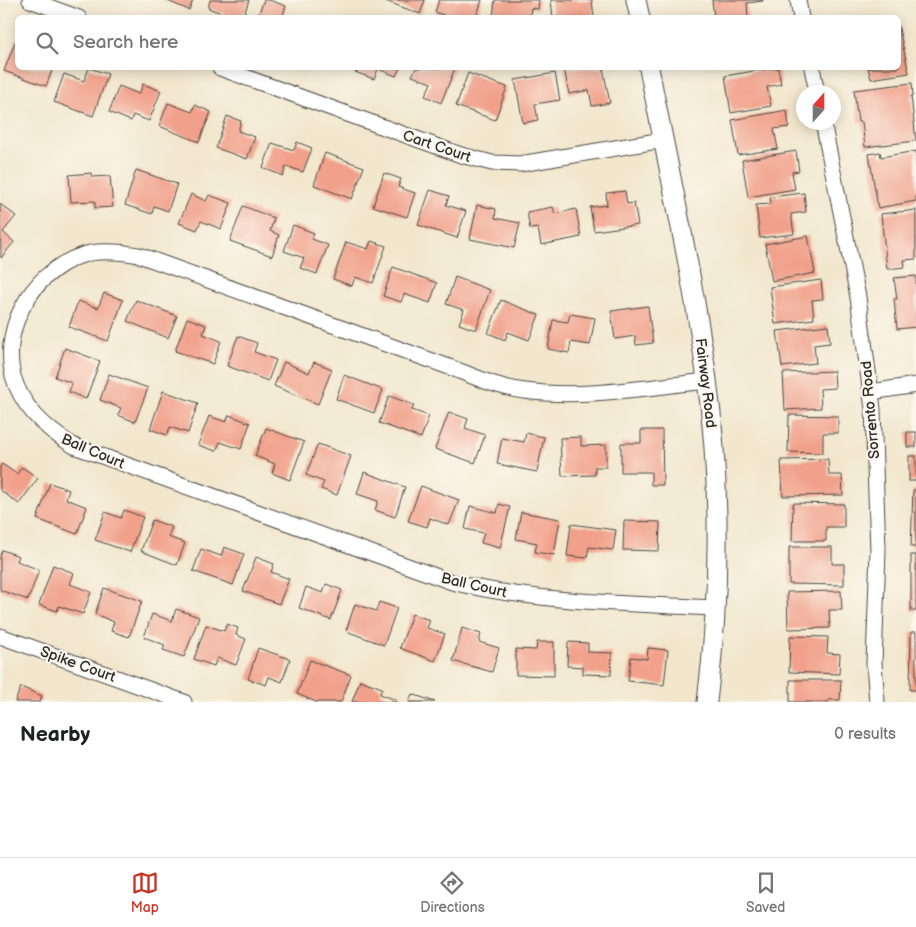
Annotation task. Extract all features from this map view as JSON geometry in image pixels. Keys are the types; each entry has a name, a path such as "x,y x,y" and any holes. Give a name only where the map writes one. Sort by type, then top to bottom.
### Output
{"street":[{"path":"30,0 71,15"},
{"path":"636,0 639,15"},
{"path":"798,0 800,15"},
{"name":"Cart Court","path":"226,70 461,155 492,163 532,163 663,140"},
{"name":"Fairway Road","path":"649,70 688,266 708,381 716,492 716,561 707,702"},
{"path":"812,70 816,85"},
{"name":"Sorrento Road","path":"825,130 858,297 873,409 878,550 874,663 877,702"},
{"name":"Ball Court","path":"708,381 573,394 523,391 487,382 443,364 148,258 123,252 106,251 74,258 49,273 34,288 22,306 13,333 11,347 13,375 26,404 40,422 56,436 74,446 452,582 519,596 714,608"},
{"path":"871,392 916,385"},
{"name":"Spike Court","path":"0,636 184,702"}],"building":[{"path":"165,0 193,0 189,10"},
{"path":"210,0 249,0 244,15 224,15 208,8"},
{"path":"264,0 286,6 283,15 258,15"},
{"path":"383,0 425,0 420,14"},
{"path":"439,0 482,0 477,15 443,15 435,12"},
{"path":"495,0 539,0 538,9 531,8 530,15 493,15"},
{"path":"551,0 592,0 594,15 553,15"},
{"path":"712,0 763,0 747,3 748,15 714,15"},
{"path":"901,37 909,73 871,79 869,70 901,70"},
{"path":"15,43 15,70 52,70 46,86 4,71"},
{"path":"88,70 108,74 93,116 54,102 64,74 84,81"},
{"path":"356,70 378,70 374,79 355,72"},
{"path":"381,70 399,70 396,76"},
{"path":"415,70 454,70 441,103 425,96 431,83 412,76"},
{"path":"564,70 603,70 610,103 592,106 589,90 569,94"},
{"path":"760,70 778,70 781,84 767,87 771,106 731,113 725,76"},
{"path":"468,73 507,87 495,120 456,106"},
{"path":"555,73 560,100 535,104 538,120 523,123 515,80"},
{"path":"912,83 913,96 911,96 916,141 865,147 862,122 858,122 854,90"},
{"path":"143,84 161,91 149,121 133,115 131,121 109,112 119,86 139,94"},
{"path":"168,103 192,112 195,105 211,112 199,142 159,126"},
{"path":"787,110 789,127 774,129 778,149 738,155 732,120"},
{"path":"227,116 241,121 238,131 255,137 247,159 216,148"},
{"path":"297,142 312,148 303,172 286,166 283,176 263,168 272,143 294,150"},
{"path":"796,151 799,171 792,172 795,189 748,197 742,160"},
{"path":"916,151 916,201 878,208 869,154 880,152 881,157"},
{"path":"325,153 364,167 352,199 314,185"},
{"path":"136,170 177,184 168,211 154,206 152,214 125,205"},
{"path":"91,173 92,177 110,176 113,207 95,208 95,201 71,202 69,175"},
{"path":"384,173 401,179 398,187 415,193 407,217 373,206"},
{"path":"430,190 449,196 446,205 466,211 457,238 418,225"},
{"path":"625,191 627,204 634,203 638,225 594,231 590,207 607,205 606,193"},
{"path":"804,193 806,212 791,214 794,234 760,238 756,205 771,204 770,197"},
{"path":"191,194 206,201 209,195 231,203 221,229 201,221 197,230 179,223"},
{"path":"0,204 16,216 3,232 14,242 1,258"},
{"path":"477,205 496,209 495,218 520,223 514,248 470,239"},
{"path":"243,206 274,218 270,231 279,235 272,256 230,241"},
{"path":"553,207 555,214 576,209 581,237 541,245 538,228 530,229 527,212"},
{"path":"916,210 916,259 904,260 905,267 887,269 881,214"},
{"path":"293,225 314,233 312,239 328,245 317,274 300,268 304,258 284,251"},
{"path":"808,236 815,273 772,281 765,244"},
{"path":"371,241 386,246 373,283 355,277 352,286 333,279 346,242 368,249"},
{"path":"393,267 437,283 430,303 404,294 401,302 383,296"},
{"path":"916,276 916,327 897,329 894,299 897,299 894,278"},
{"path":"455,277 490,290 476,330 459,324 464,310 446,304"},
{"path":"821,280 823,299 812,300 814,319 775,324 770,287"},
{"path":"104,293 123,300 108,341 69,327 78,301 98,308"},
{"path":"136,300 177,316 168,338 127,321"},
{"path":"501,300 539,315 529,340 508,332 505,340 488,333"},
{"path":"648,306 653,343 636,345 635,336 615,339 611,311"},
{"path":"570,314 595,318 590,345 571,342 569,353 548,349 553,320 568,322"},
{"path":"187,318 206,325 203,334 221,341 213,364 175,351"},
{"path":"828,325 830,343 814,345 816,363 782,367 777,331"},
{"path":"238,336 257,343 254,352 276,360 268,381 227,366"},
{"path":"65,348 100,361 86,399 69,392 72,383 55,377"},
{"path":"284,362 309,373 314,362 332,369 318,404 274,386"},
{"path":"834,371 835,388 820,389 821,408 785,410 783,373"},
{"path":"109,374 148,388 135,422 118,415 121,408 100,400"},
{"path":"344,375 383,390 374,413 336,399"},
{"path":"163,391 198,403 188,433 170,427 167,435 150,429"},
{"path":"389,396 414,405 412,410 429,416 421,438 379,423"},
{"path":"449,412 468,419 465,428 485,435 475,463 435,449"},
{"path":"229,415 250,423 241,449 220,442 216,451 198,445 209,416 226,422"},
{"path":"789,415 838,416 838,433 823,433 823,453 788,452"},
{"path":"266,428 304,442 290,480 272,473 275,464 255,456"},
{"path":"641,430 662,430 663,485 651,485 651,472 621,472 621,443 641,443"},
{"path":"907,432 916,432 916,447 907,447"},
{"path":"526,433 544,437 537,472 497,464 502,438 524,442"},
{"path":"581,437 581,446 606,445 606,467 595,467 595,475 562,476 560,438"},
{"path":"318,444 351,456 337,495 321,489 324,482 306,475"},
{"path":"909,456 916,456 916,481 909,481"},
{"path":"828,459 829,475 842,475 843,495 783,496 781,460"},
{"path":"2,464 17,474 22,467 38,478 19,504 0,490 0,467"},
{"path":"364,472 405,487 395,517 375,510 378,501 357,494"},
{"path":"50,483 69,490 66,499 87,507 77,534 37,519"},
{"path":"421,486 459,500 449,525 430,518 427,527 408,521"},
{"path":"913,490 916,490 916,547 911,547"},
{"path":"793,503 844,504 844,527 826,527 826,541 792,541"},
{"path":"499,504 510,507 500,548 481,543 484,533 465,529 470,506 497,513"},
{"path":"124,510 143,517 130,552 95,540 105,512 121,518"},
{"path":"521,512 560,519 554,555 535,552 537,543 516,539"},
{"path":"152,520 172,527 168,537 185,543 177,565 141,551"},
{"path":"624,521 660,522 659,551 623,550"},
{"path":"571,524 616,530 613,550 589,547 587,558 567,556"},
{"path":"224,547 244,554 233,585 193,571 201,549 221,556"},
{"path":"789,547 832,547 832,564 844,564 844,585 789,584"},
{"path":"2,550 19,556 17,561 39,570 28,600 0,590 0,556"},
{"path":"911,555 916,555 916,611 911,611"},
{"path":"256,557 274,564 271,572 289,579 279,604 243,591"},
{"path":"53,565 74,573 70,584 91,592 83,614 59,606 57,611 39,605"},
{"path":"326,584 342,590 331,620 299,608 306,587 323,593"},
{"path":"104,588 142,601 129,637 111,631 114,622 95,614"},
{"path":"841,591 842,610 829,610 830,628 788,629 787,592"},
{"path":"379,602 397,608 384,645 346,631 355,604 376,611"},
{"path":"176,609 199,617 184,657 163,650 165,645 144,637 152,614 172,621"},
{"path":"412,614 430,620 427,628 445,634 435,661 400,648"},
{"path":"227,624 238,628 236,635 246,639 236,665 217,658 214,666 194,659 206,625 224,631"},
{"path":"462,628 481,634 479,642 499,648 492,672 453,661"},
{"path":"911,632 916,632 916,690 910,690"},
{"path":"790,636 828,637 827,653 840,654 839,674 789,672"},
{"path":"537,642 554,642 554,676 516,675 516,649 536,650"},
{"path":"568,642 588,643 588,652 612,653 611,675 583,674 583,667 567,666"},
{"path":"258,648 290,659 282,682 269,677 266,685 248,679"},
{"path":"648,648 668,650 664,685 628,681 631,657 647,659"},
{"path":"310,660 351,675 341,702 316,702 297,694"},
{"path":"360,680 382,688 380,694 396,700 396,702 352,702"},
{"path":"790,680 841,680 840,700 828,700 828,702 790,702"},
{"path":"21,687 42,696 40,702 15,702"},
{"path":"412,694 435,702 409,702"}]}
